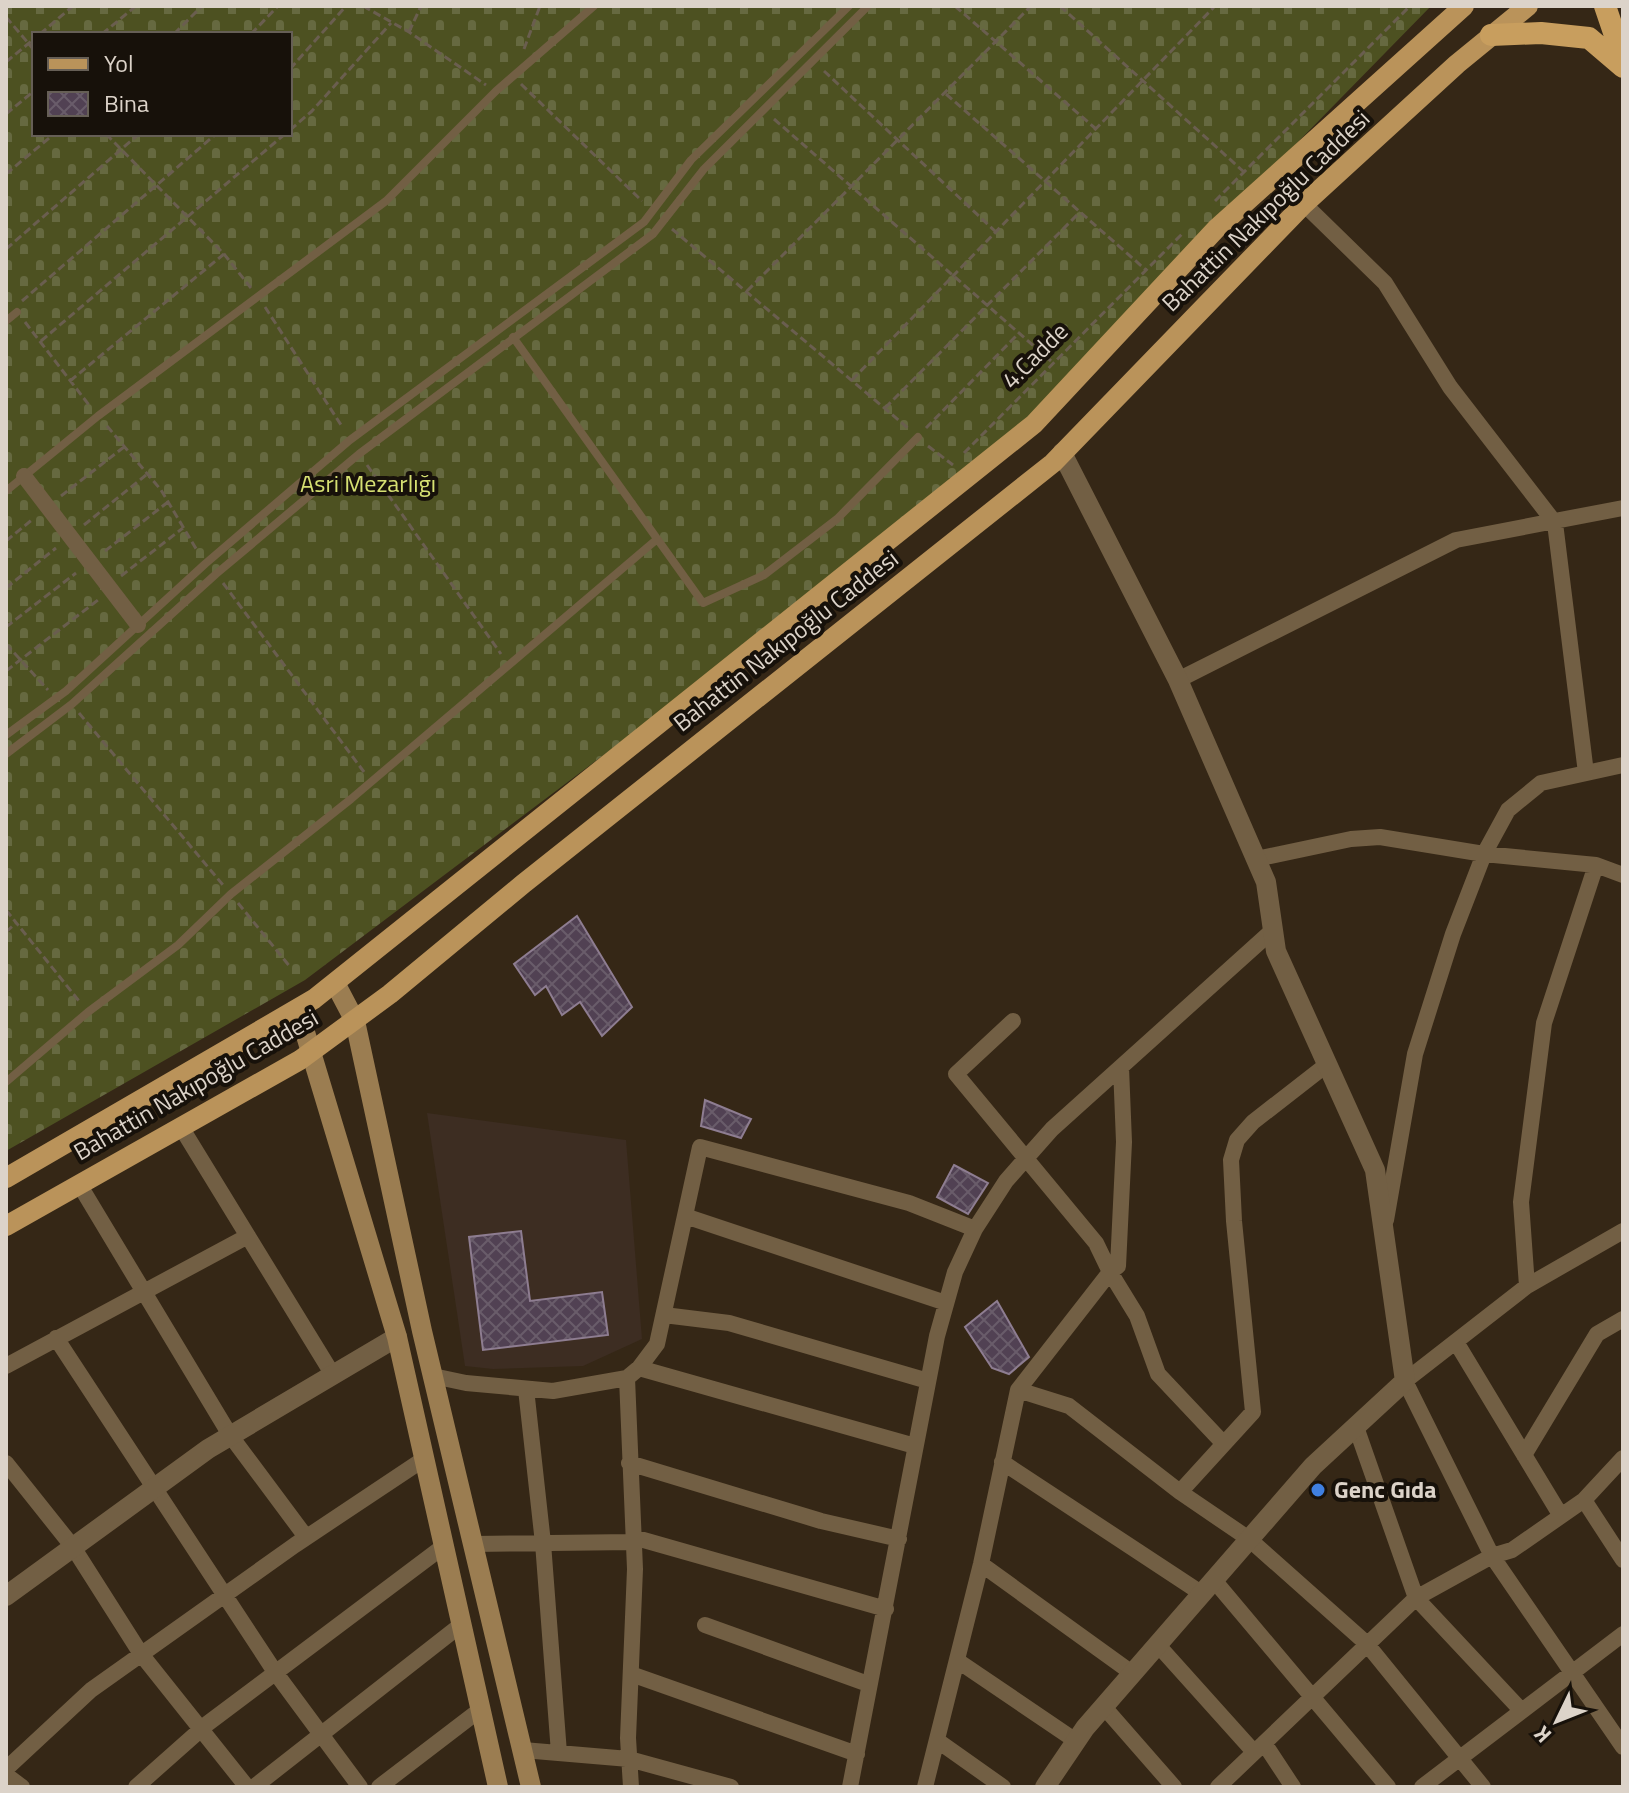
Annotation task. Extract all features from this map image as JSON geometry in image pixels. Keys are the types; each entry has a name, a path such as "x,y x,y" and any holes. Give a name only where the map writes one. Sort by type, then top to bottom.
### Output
{"highway":[{"path":"1605,6 1623,59"},
{"path":"1491,35 1541,33 1589,38 1623,67"}],"main road":[{"name":"Bahattin Nakıpoğlu Caddesi","path":"6,1178 298,1009 335,983 1034,424 1216,229 1464,6"},
{"name":"Bahattin Nakıpoğlu Caddesi","path":"6,1226 311,1052 355,1021 1062,453 1304,204 1491,35 1528,6"},
{"path":"335,983 355,1021 433,1376 531,1787"},
{"path":"298,1009 397,1337 498,1787"}],"street":[{"path":"1304,204 1385,283 1450,387 1555,523 1586,773"},
{"path":"1062,453 1178,680 1266,882 1276,951 1325,1066 1375,1170 1405,1381 1492,1556 1623,1747"},
{"path":"24,476 138,625"},
{"path":"1178,680 1456,540 1623,508"},
{"path":"1384,1233 1415,1054 1453,934 1484,854 1508,810 1541,783 1623,765"},
{"path":"1256,859 1351,839 1380,837 1484,854 1596,865 1623,875"},
{"path":"1527,1286 1521,1202 1544,1023 1596,865"},
{"path":"850,1787 928,1381 955,1272 975,1229 1006,1181 1027,1157 1273,930"},
{"path":"1013,1021 956,1074 1096,1243 1137,1316 1158,1374 1224,1444"},
{"path":"1180,1492 1253,1412 1255,1402 1243,1322 1231,1160 1237,1140 1253,1122 1325,1066"},
{"path":"925,1787 981,1564 1018,1390 1110,1272 1118,1266 1122,1227 1121,1067"},
{"path":"181,1127 333,1375"},
{"path":"631,1787 633,1540 629,1463 633,1373 657,1344 700,1147 909,1203 975,1229"},
{"path":"79,1184 230,1435 306,1537"},
{"path":"685,1216 946,1303"},
{"path":"1054,1783 1076,1741 1313,1466 1405,1381 1527,1286 1623,1231"},
{"path":"6,1366 146,1294 248,1236"},
{"path":"664,1315 729,1323 928,1381"},
{"path":"1524,1455 1597,1334 1623,1319"},
{"path":"6,1596 230,1435 397,1337"},
{"path":"56,1338 275,1672 360,1787"},
{"path":"1456,1342 1561,1516"},
{"path":"433,1376 553,1391 633,1373 915,1446"},
{"path":"526,1389 543,1543 559,1753"},
{"path":"1018,1390 1069,1406 1180,1492 1249,1539 1366,1643 1483,1787"},
{"path":"1356,1427 1416,1598 1521,1710"},
{"path":"1218,1787 1416,1598 1492,1556 1512,1550 1584,1500 1623,1458"},
{"path":"6,1769 91,1690 306,1537 424,1459"},
{"path":"1002,1462 1207,1586 1388,1787"},
{"path":"6,1463 73,1547 141,1654 247,1787"},
{"path":"629,1463 821,1521 899,1539"},
{"path":"1584,1500 1623,1560"},
{"path":"474,1544 633,1540 886,1609"},
{"path":"136,1787 202,1728 444,1546"},
{"path":"981,1564 1132,1673"},
{"path":"254,1787 462,1624"},
{"path":"705,1625 868,1684"},
{"path":"1422,1787 1623,1634"},
{"path":"1157,1644 1293,1787"},
{"path":"958,1661 1076,1741"},
{"path":"631,1674 857,1754"},
{"path":"1104,1707 1174,1787"},
{"path":"379,1787 481,1709"},
{"path":"938,1741 1003,1787"},
{"path":"523,1750 629,1759 731,1787"},
{"path":"6,1775 22,1787"}],"lane":[{"path":"6,491 98,416 386,201 496,91 594,6"},
{"path":"6,735 55,698 350,440 653,213 691,160 849,6"},
{"path":"6,754 72,704 216,574 359,454 665,223 704,169 815,63 868,6"},
{"path":"6,321 17,312"},
{"path":"513,337 703,603 764,575 837,519 918,437"},
{"path":"6,1082 88,1012 178,945 231,894 371,781 656,540"}],"path":[{"path":"42,32 73,6"},
{"path":"104,32 136,6"},
{"path":"176,32 202,6"},
{"path":"253,32 278,6"},
{"path":"292,67 346,6"},
{"path":"363,6 409,32 496,91"},
{"path":"375,15 379,6"},
{"path":"409,32 421,6"},
{"path":"540,6 514,77 653,213"},
{"path":"955,6 1096,129"},
{"path":"747,291 899,142 1031,6"},
{"path":"1060,6 1245,172"},
{"path":"852,380 1215,6"},
{"path":"1212,205 1410,6"},
{"path":"6,17 32,48"},
{"path":"292,128 312,111 391,23"},
{"path":"6,62 32,41"},
{"path":"815,63 996,232"},
{"path":"6,114 32,93"},
{"path":"946,94 1146,270"},
{"path":"765,111 1053,363"},
{"path":"6,174 52,136"},
{"path":"108,136 224,254 257,295 350,440"},
{"path":"6,249 137,136"},
{"path":"205,564 161,490 69,382 15,308 214,136"},
{"path":"40,342 283,136"},
{"path":"885,408 1080,212"},
{"name":"4.Cadde","path":"665,223 952,466 1190,227"},
{"path":"69,382 224,254"},
{"path":"918,437 1019,333"},
{"path":"6,541 124,447"},
{"path":"359,454 508,664"},
{"path":"6,671 183,528"},
{"path":"216,574 371,781"},
{"path":"6,644 55,698"},
{"path":"72,704 291,968"},
{"path":"6,910 88,1012"},
{"path":"6,932 16,923"}],"shaded area":[{"path":"427,1113 626,1140 642,1339 583,1366 493,1369 465,1366"}],"green space":[{"name":"Asri Mezarlığı","path":"6,6 1431,6 1019,427 666,708 305,980 6,1151"}],"building":[{"path":"577,916 632,1007 602,1036 580,1002 562,1015 546,986 535,995 514,964"},
{"path":"705,1100 751,1119 741,1138 701,1126"},
{"path":"954,1165 988,1183 968,1214 937,1197"},
{"path":"521,1231 530,1301 602,1292 608,1335 483,1350 469,1237"},
{"path":"997,1301 1029,1357 1009,1374 992,1368 965,1327"}],"place":[{"name":"Genc Gıda","path":"1318,1490"}]}
